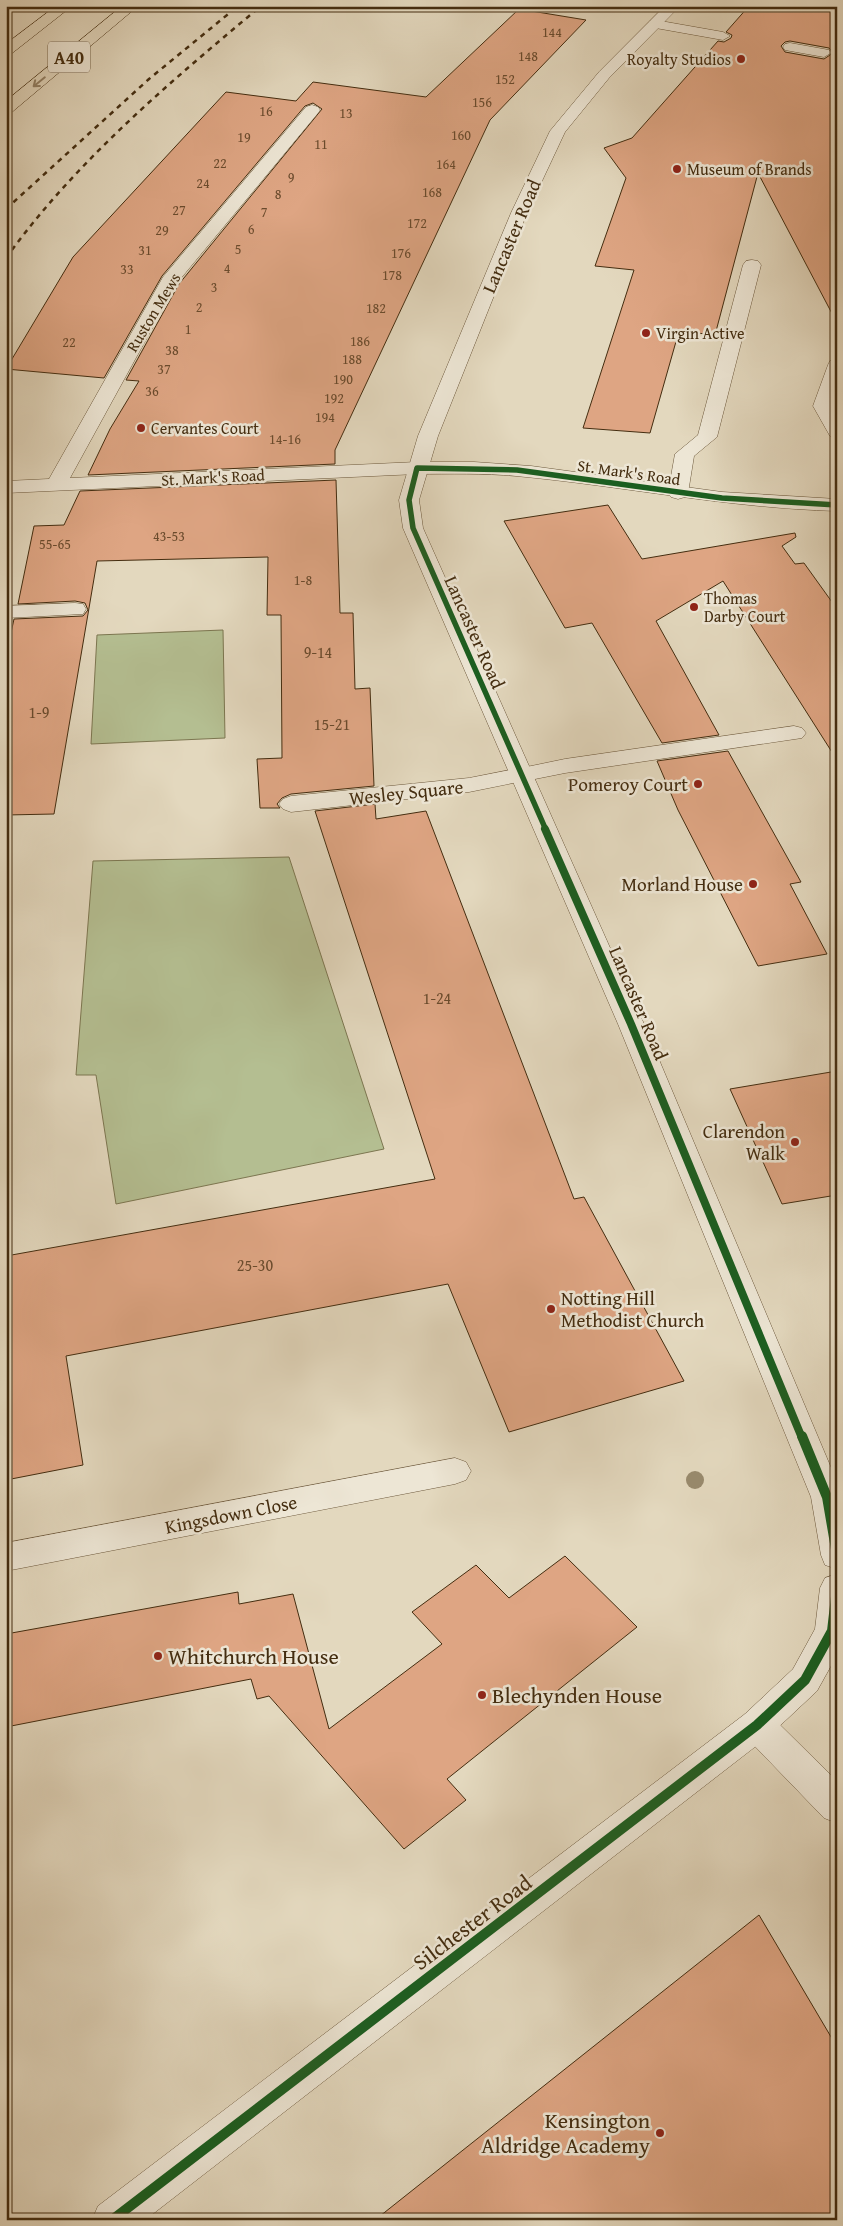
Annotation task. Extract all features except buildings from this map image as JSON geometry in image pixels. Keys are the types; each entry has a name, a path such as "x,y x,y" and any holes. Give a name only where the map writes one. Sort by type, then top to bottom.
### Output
{"highway":[{"name":"A40","path":"6,51 64,6"},
{"name":"A40","path":"6,109 131,6"}],"street":[{"name":"Lancaster Road","path":"673,6 604,75 558,131 519,213 428,436 409,500 412,528 631,1024 827,1497 837,1554"},
{"path":"655,24 723,36"},
{"path":"790,47 824,53"},
{"name":"Ruston Mews","path":"56,485 169,281 312,110"},
{"path":"678,493 685,454 707,437 752,265"},
{"path":"837,365 823,406 837,432"},
{"name":"St. Mark's Road","path":"6,487 417,468 530,472 713,498 836,506"},
{"path":"6,612 75,609"},
{"name":"Wesley Square","path":"291,804 469,785 565,766 794,733"},
{"name":"Kingsdown Close","path":"6,1557 455,1472"},
{"name":"Silchester Road","path":"112,2220 757,1726 805,1680 832,1631 837,1588"},
{"path":"757,1726 837,1806"}],"green space":[{"path":"223,630 225,738 91,744 97,635"},
{"path":"289,857 384,1149 116,1204 96,1075 76,1075 93,861"}],"railway":[{"path":"6,209 149,79 238,6"},
{"path":"6,258 33,222 93,156 159,94 261,6"}],"cycle path":[{"path":"837,505 760,502 517,470 460,468 417,468 409,500 413,528 631,1024 827,1497 837,1555"},
{"path":"112,2220 757,1725 805,1680 832,1631 837,1588"}],"place":[{"name":"Royalty Studios","path":"741,59"},
{"name":"Museum of Brands","path":"677,169"},
{"name":"Virgin Active","path":"646,333"},
{"name":"Cervantes Court","path":"141,428"},
{"name":"Thomas Darby Court","path":"694,607"},
{"name":"Pomeroy Court","path":"698,784"},
{"name":"Morland House","path":"753,884"},
{"name":"Clarendon Walk","path":"795,1142"},
{"name":"Notting Hill Methodist Church","path":"551,1309"},
{"name":"Whitchurch House","path":"158,1656"},
{"name":"Blechynden House","path":"482,1695"},
{"name":"Kensington Aldridge Academy","path":"660,2133"}]}
